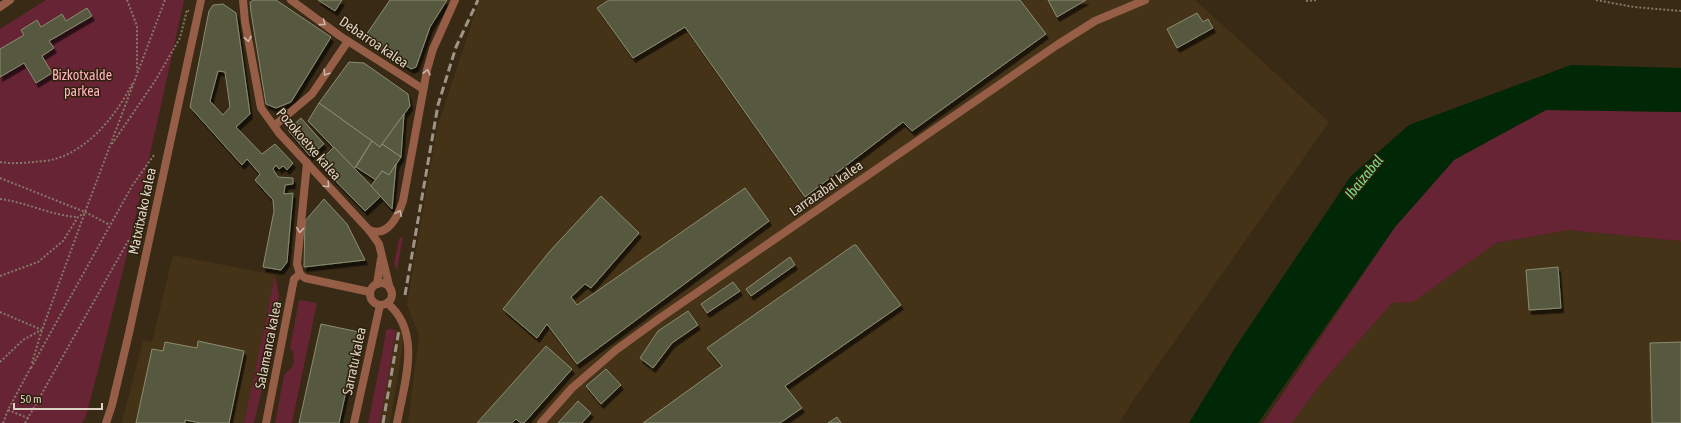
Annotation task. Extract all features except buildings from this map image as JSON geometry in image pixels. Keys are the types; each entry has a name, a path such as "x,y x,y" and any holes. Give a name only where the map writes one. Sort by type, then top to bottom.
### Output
{"street":[{"path":"0,7 10,0"},
{"name":"Pozokoetxe kalea","path":"243,0 245,22 261,108 274,126 369,230 379,244 381,259 377,284"},
{"name":"Debarroa kalea","path":"292,0 348,41 424,89"},
{"path":"369,230 373,232 384,231 395,221 403,201 433,49 456,0"},
{"name":"Larrazabal kalea","path":"541,423 578,383 616,350 660,318 1056,45 1095,21 1145,0"},
{"name":"Matxitxako kalea","path":"106,423 114,398 198,13 202,1"},
{"path":"274,126 312,94 348,41"},
{"path":"307,163 297,264 300,274 305,278 370,292"},
{"name":"Pozokoetxe kalea","path":"379,244 384,231"},
{"name":"Pozokoetxe kalea","path":"381,259 385,267 390,289"},
{"name":"Salamanca kalea","path":"266,423 294,278 300,274"},
{"path":"383,304 391,295 390,289 383,284 377,284 370,292 371,299 373,302 383,304 399,316 405,326 409,343 408,361 397,423"},
{"name":"Sarratu kalea","path":"354,423 383,304"}],"path":[{"path":"0,162 27,163 57,159 78,148 94,135 123,102 137,73 137,26 127,0"},
{"path":"31,368 42,330 165,0"},
{"path":"1306,1 1317,0"},
{"path":"1596,0 1634,7 1681,11"},
{"path":"109,148 155,81 180,38 187,10 198,13"},
{"path":"3,423 8,410 110,225 132,186 154,155"},
{"path":"0,178 85,212 110,225"},
{"path":"0,199 14,200 51,212 78,217"},
{"path":"0,276 38,262 63,241 78,217 85,212"},
{"path":"25,423 128,241 148,246"},
{"path":"0,312 42,330"},
{"path":"0,362 23,340 42,330"},
{"path":"8,410 28,418"}],"shaded area":[{"path":"481,0 1195,0 1329,122 1134,399 1119,423 408,423 419,336 407,304 437,128 478,4"},
{"path":"1569,230 1681,241 1681,423 1292,423 1319,386 1392,303 1413,302 1496,243"},
{"path":"173,255 275,275 244,423 122,423 143,340 152,342"},
{"path":"396,330 401,331 403,335 402,351 390,423 380,423"}],"green space":[{"name":"Bizkotxalde parkea","path":"46,0 184,0 138,208 86,416 82,423 0,423 0,29"},
{"path":"1546,110 1681,112 1681,241 1569,230 1496,243 1413,302 1392,303 1319,386 1292,423 1263,423 1395,227 1454,160"},
{"path":"403,236 397,270 394,264 399,239"},
{"path":"275,275 279,296 270,345 263,355 263,365 266,373 254,423 244,423"},
{"path":"299,300 317,303 292,423 275,423 284,375 292,367 294,361 293,352 290,348"},
{"path":"386,330 396,330 380,423 368,423"}],"water":[{"name":"Ibaizabal","path":"1571,65 1681,68 1681,112 1546,110 1454,160 1395,227 1258,423 1189,423 1237,345 1351,176 1409,125"}],"railway":[{"path":"405,295 438,105 456,47 478,0"},
{"path":"383,423 399,330"}]}
